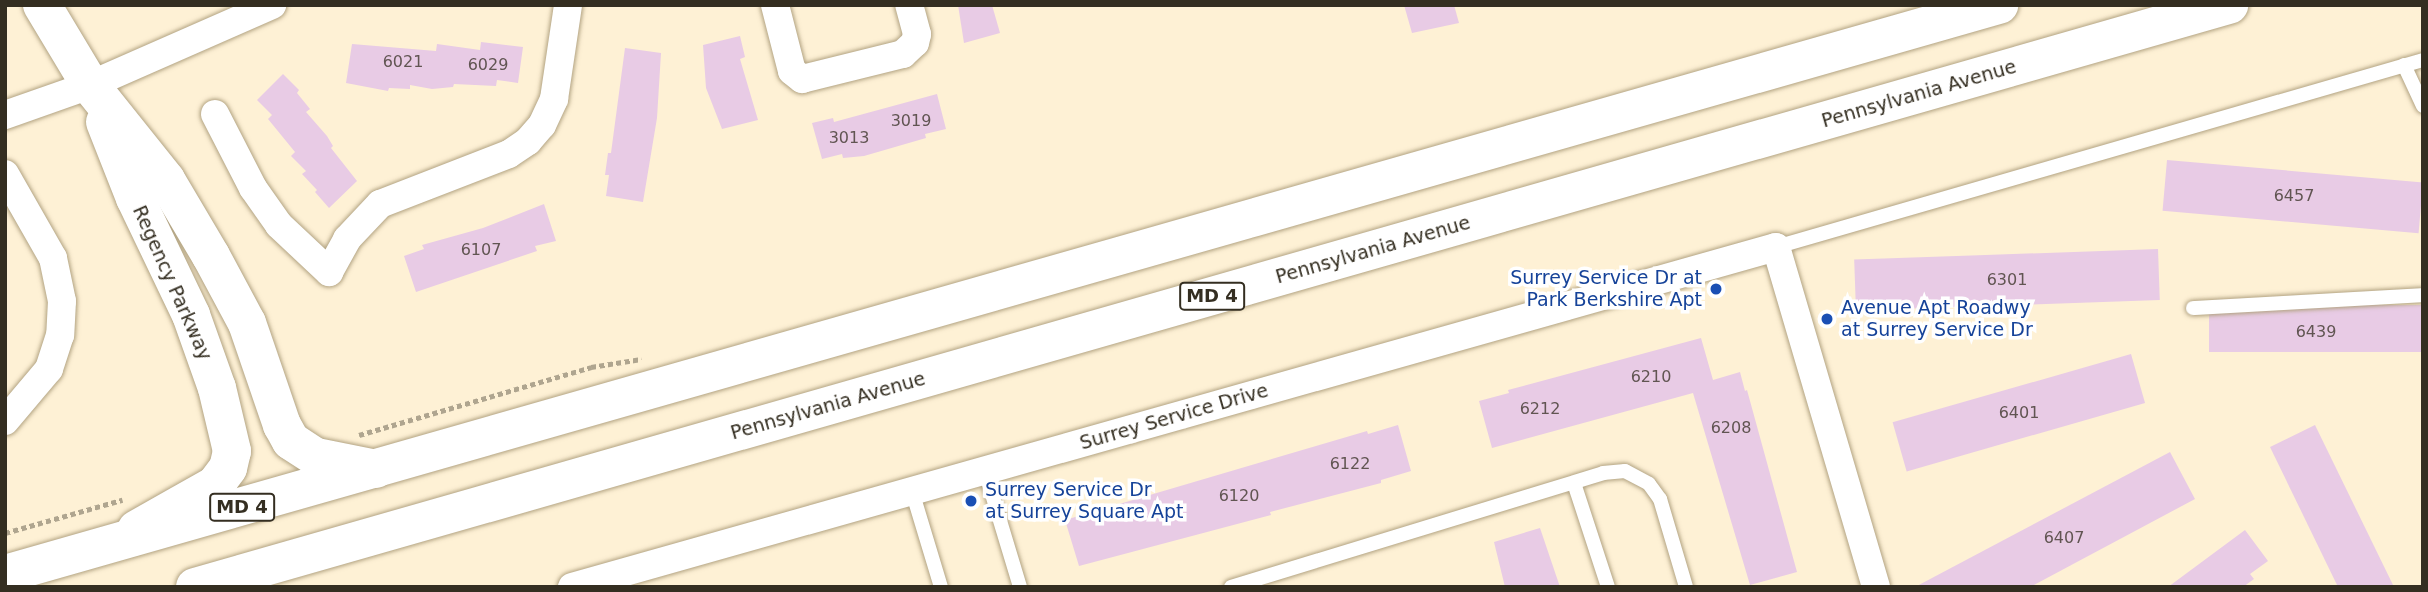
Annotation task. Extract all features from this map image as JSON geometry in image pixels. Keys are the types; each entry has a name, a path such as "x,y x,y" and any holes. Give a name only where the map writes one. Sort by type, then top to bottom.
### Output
{"main road":[{"name":"Regency Parkway","path":"42,5 90,85 166,180 211,256 247,323 282,425 291,441 316,457 376,469"},
{"name":"MD 4","path":"5,574 1999,5"},
{"name":"Pennsylvania Avenue","path":"195,587 2229,5"},
{"name":"Regency Parkway","path":"90,85 135,198 191,316 216,388 232,451 228,468 215,485 108,545"}],"street":[{"path":"5,116 90,85 272,5"},
{"path":"215,114 253,188 279,225 329,272 347,239 380,204 509,154 528,141 542,125 554,99 568,5"},
{"path":"775,5 792,71 802,79 903,54 915,43 917,34 909,5"},
{"path":"5,174 52,258 62,301 60,335 49,369 5,421"},
{"path":"1776,247 1876,587"},
{"name":"Surrey Service Drive","path":"572,587 1776,247"}],"lane":[{"path":"1776,247 2423,60"},
{"path":"2404,65 2423,106"},
{"path":"2193,308 2423,295"},
{"path":"985,471 1020,587"},
{"path":"1231,587 1603,473 1625,471 1649,484 1660,499 1686,587"},
{"path":"1574,483 1608,587"},
{"path":"912,491 941,587"}],"path":[{"path":"5,533 127,499"}],"building":[{"path":"958,5 992,5 1000,33 964,43"},
{"path":"1404,5 1454,5 1459,23 1412,33"},
{"path":"740,36 745,57 740,59 758,120 722,129 706,88 703,45"},
{"path":"481,42 523,47 518,83 497,80 496,86 454,84 453,87 432,89 410,85 410,89 389,88 388,91 346,83 352,44 436,51 437,44 480,50"},
{"path":"625,48 661,53 657,118 643,202 606,196 609,175 605,175 608,153 611,153"},
{"path":"283,74 299,90 297,93 310,109 306,112 327,136 333,146 331,148 357,181 329,208 302,174 306,171 291,156 295,152 268,119 272,115 257,100"},
{"path":"937,94 946,129 925,134 926,138 864,156 843,158 842,154 822,159 812,123 833,118 834,122"},
{"path":"2167,160 2423,182 2419,233 2163,211"},
{"path":"544,204 556,241 535,246 537,251 416,292 404,256 424,249 422,245 483,228"},
{"path":"2158,249 2160,300 1856,311 1854,260"},
{"path":"2209,305 2423,305 2423,352 2209,352"},
{"path":"1701,338 1713,380 1740,372 1797,572 1750,585 1693,393 1492,448 1479,401 1509,393 1508,390"},
{"path":"2131,354 2145,403 1907,471 1893,422"},
{"path":"1398,425 1411,471 1381,480 1381,483 1270,512 1271,515 1079,566 1065,520 1367,431 1368,434"},
{"path":"2315,425 2394,587 2338,587 2270,447"},
{"path":"2170,452 2195,499 2030,587 1915,587"},
{"path":"1540,528 1560,587 1505,587 1494,542"},
{"path":"2245,530 2268,561 2250,574 2254,579 2243,587 2168,587"}],"place":[{"name":"Surrey Service Dr at Park Berkshire Apt","path":"1716,289"},
{"name":"Avenue Apt Roadwy at Surrey Service Dr","path":"1827,319"},
{"name":"Surrey Service Dr at Surrey Square Apt","path":"971,501"}]}
